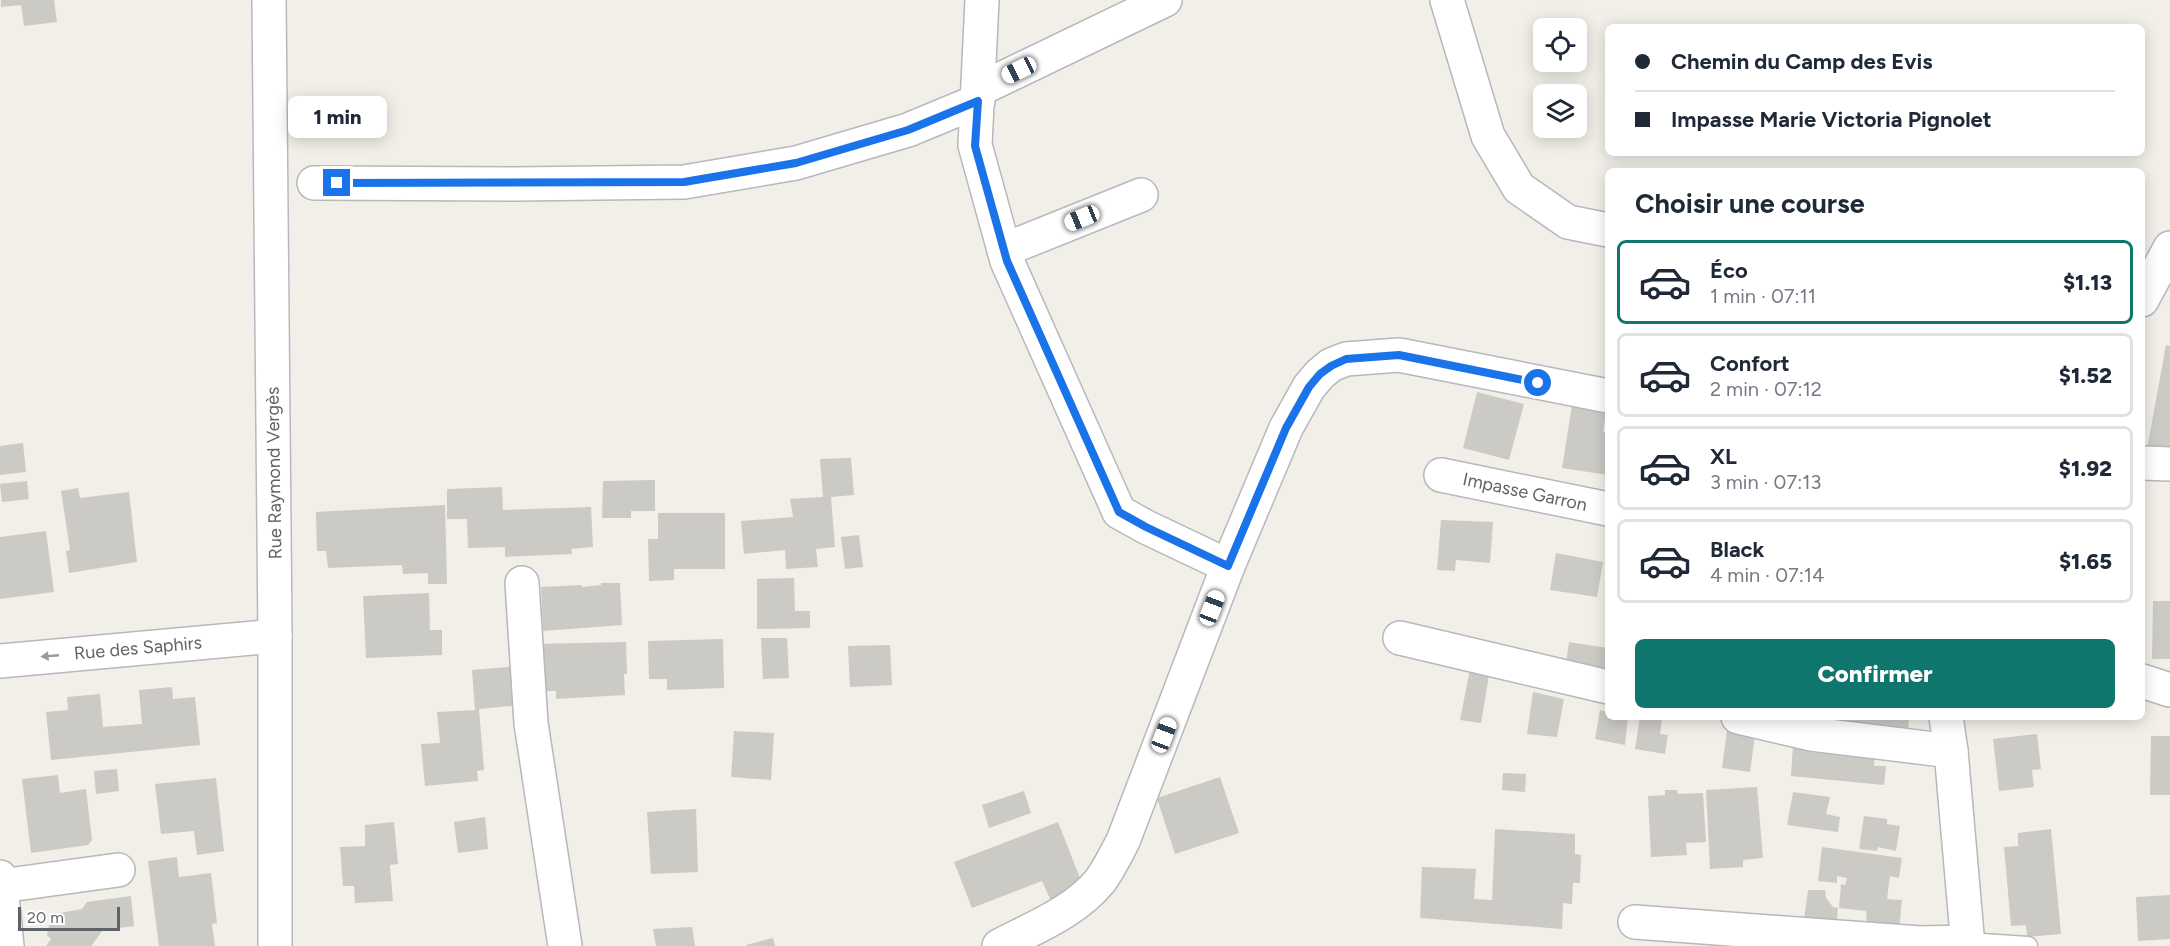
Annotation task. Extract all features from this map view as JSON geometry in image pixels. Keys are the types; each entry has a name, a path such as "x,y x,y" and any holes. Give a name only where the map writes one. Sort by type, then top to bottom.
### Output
{"street":[{"name":"Rue Raymond Vergès","path":"269,0 275,636 275,946"},
{"path":"982,0 975,146 1007,261 1032,322 1119,512 1228,566"},
{"path":"314,183 684,182 796,163 908,130 1165,0"},
{"path":"1447,0 1488,136 1519,189 1568,222 1605,229"},
{"path":"1004,250 1141,195"},
{"path":"2145,294 2170,248"},
{"path":"999,946 1064,912 1101,880 1123,841 1228,566 1286,428 1303,397 1320,374 1346,359 1399,355 1605,395"},
{"path":"2145,463 2170,464"},
{"name":"Impasse Garron","path":"1441,475 1605,508"},
{"path":"522,583 531,723 565,946"},
{"name":"Rue des Saphirs","path":"0,660 275,636"},
{"path":"1400,638 1605,686"},
{"path":"2145,682 2170,690"},
{"path":"1751,720 1811,734 1951,751"},
{"path":"1635,922 1920,943 1968,944 1946,720"},
{"path":"7,946 0,882 118,870"}],"lane":[{"path":"1968,944 2028,946"}],"building":[{"path":"1,0 54,0 57,22 24,26 21,5 1,7"},
{"path":"2166,345 2170,346 2170,453 2147,449"},
{"path":"1477,392 1524,404 1509,460 1463,448"},
{"path":"1574,393 1605,398 1603,432 1605,432 1605,475 1562,468"},
{"path":"23,443 26,472 0,475 0,446"},
{"path":"851,458 854,495 831,497 835,547 816,549 818,567 786,569 785,550 744,554 741,521 793,517 790,499 823,497 820,459"},
{"path":"655,480 655,511 631,511 631,518 602,518 603,481"},
{"path":"27,481 29,499 2,502 0,484"},
{"path":"502,487 503,510 591,507 593,547 571,549 572,554 505,557 505,547 468,548 467,519 447,519 447,489"},
{"path":"78,488 80,498 129,492 137,562 69,573 66,551 70,550 61,491"},
{"path":"445,505 447,584 428,584 428,573 403,574 402,565 328,568 326,551 317,551 316,512"},
{"path":"658,513 725,513 725,569 674,569 674,580 649,581 648,539 658,539"},
{"path":"1441,520 1493,522 1490,563 1456,560 1455,571 1437,570"},
{"path":"46,531 54,592 0,599 0,537"},
{"path":"859,535 863,567 845,569 841,537"},
{"path":"1556,553 1603,562 1597,597 1550,590"},
{"path":"794,578 795,611 810,611 810,628 757,629 757,579"},
{"path":"601,583 620,583 622,625 543,631 541,587 582,585 582,587 601,585"},
{"path":"429,593 430,630 442,630 442,655 366,658 363,596"},
{"path":"2153,601 2170,601 2170,659 2152,659"},
{"path":"761,638 787,638 789,678 763,679"},
{"path":"723,639 724,688 667,690 667,679 649,679 648,641"},
{"path":"626,642 625,695 556,699 556,691 537,691 536,644"},
{"path":"1569,642 1605,648 1605,669 1566,662"},
{"path":"890,645 892,685 850,687 848,646"},
{"path":"1472,659 1491,663 1481,723 1460,720"},
{"path":"519,666 522,705 479,709 484,770 477,771 478,781 425,786 421,744 440,743 437,712 475,710 472,670"},
{"path":"172,687 173,699 195,697 200,745 51,760 46,712 68,710 67,697 100,694 103,727 142,724 139,690"},
{"path":"1533,692 1564,699 1557,737 1527,734"},
{"path":"1600,710 1605,711 1605,720 1628,720 1625,745 1595,739"},
{"path":"1640,720 1662,720 1660,734 1668,735 1665,754 1635,749"},
{"path":"1840,720 1909,720 1908,737 1839,733"},
{"path":"734,731 774,733 771,780 731,777"},
{"path":"1727,731 1755,735 1750,772 1722,768"},
{"path":"2037,734 2041,769 2032,770 2034,787 1999,791 1993,739"},
{"path":"2151,736 2170,736 2170,795 2150,795"},
{"path":"1793,745 1876,746 1874,766 1886,766 1884,785 1791,776"},
{"path":"117,769 119,791 96,794 94,771"},
{"path":"1503,773 1526,774 1525,792 1502,790"},
{"path":"58,775 60,793 86,789 92,840 88,845 31,853 22,779"},
{"path":"1220,777 1239,833 1175,854 1157,798"},
{"path":"216,778 224,851 197,855 194,831 161,834 155,784"},
{"path":"1757,787 1763,858 1743,860 1743,867 1710,869 1706,790"},
{"path":"1665,790 1677,790 1678,794 1703,793 1706,842 1686,843 1687,855 1651,857 1648,796 1665,795"},
{"path":"1024,791 1031,813 989,828 982,805"},
{"path":"1793,792 1830,797 1826,814 1840,817 1838,832 1787,825"},
{"path":"696,809 698,872 651,874 647,812"},
{"path":"1864,816 1887,819 1887,824 1900,826 1896,851 1878,847 1877,851 1859,849"},
{"path":"485,817 488,849 458,853 454,822"},
{"path":"394,822 398,864 390,865 393,901 355,903 354,886 343,886 340,847 365,846 365,825"},
{"path":"1058,822 1084,888 1051,901 1042,881 972,908 954,862"},
{"path":"1495,829 1575,834 1575,854 1581,855 1580,883 1573,883 1572,904 1563,903 1562,929 1420,918 1422,867 1476,869 1474,899 1492,900"},
{"path":"2051,829 2061,934 2027,937 2026,925 2011,926 2004,847 2018,846 2018,833"},
{"path":"1822,847 1902,858 1899,878 1890,876 1887,899 1902,900 1899,929 1867,925 1866,911 1839,908 1841,884 1845,885 1847,878 1837,876 1837,883 1818,881"},
{"path":"177,857 179,877 211,873 217,923 212,924 215,946 159,946 148,861"},
{"path":"1808,890 1825,890 1826,898 1833,907 1838,908 1836,931 1803,928"},
{"path":"2170,895 2170,939 2138,941 2136,897"},
{"path":"131,896 134,926 103,930 91,946 46,946 51,939 47,935 49,925 60,913 82,909 87,902"},
{"path":"692,927 695,946 656,946 653,929"},
{"path":"773,938 775,946 746,945"}],"route":[{"path":"337,183 684,182 796,163 908,130 978,101 975,146 1007,261 1032,322 1119,512 1228,566 1286,428 1309,387 1320,374 1331,366 1346,359 1364,356 1399,355 1538,383"}]}
